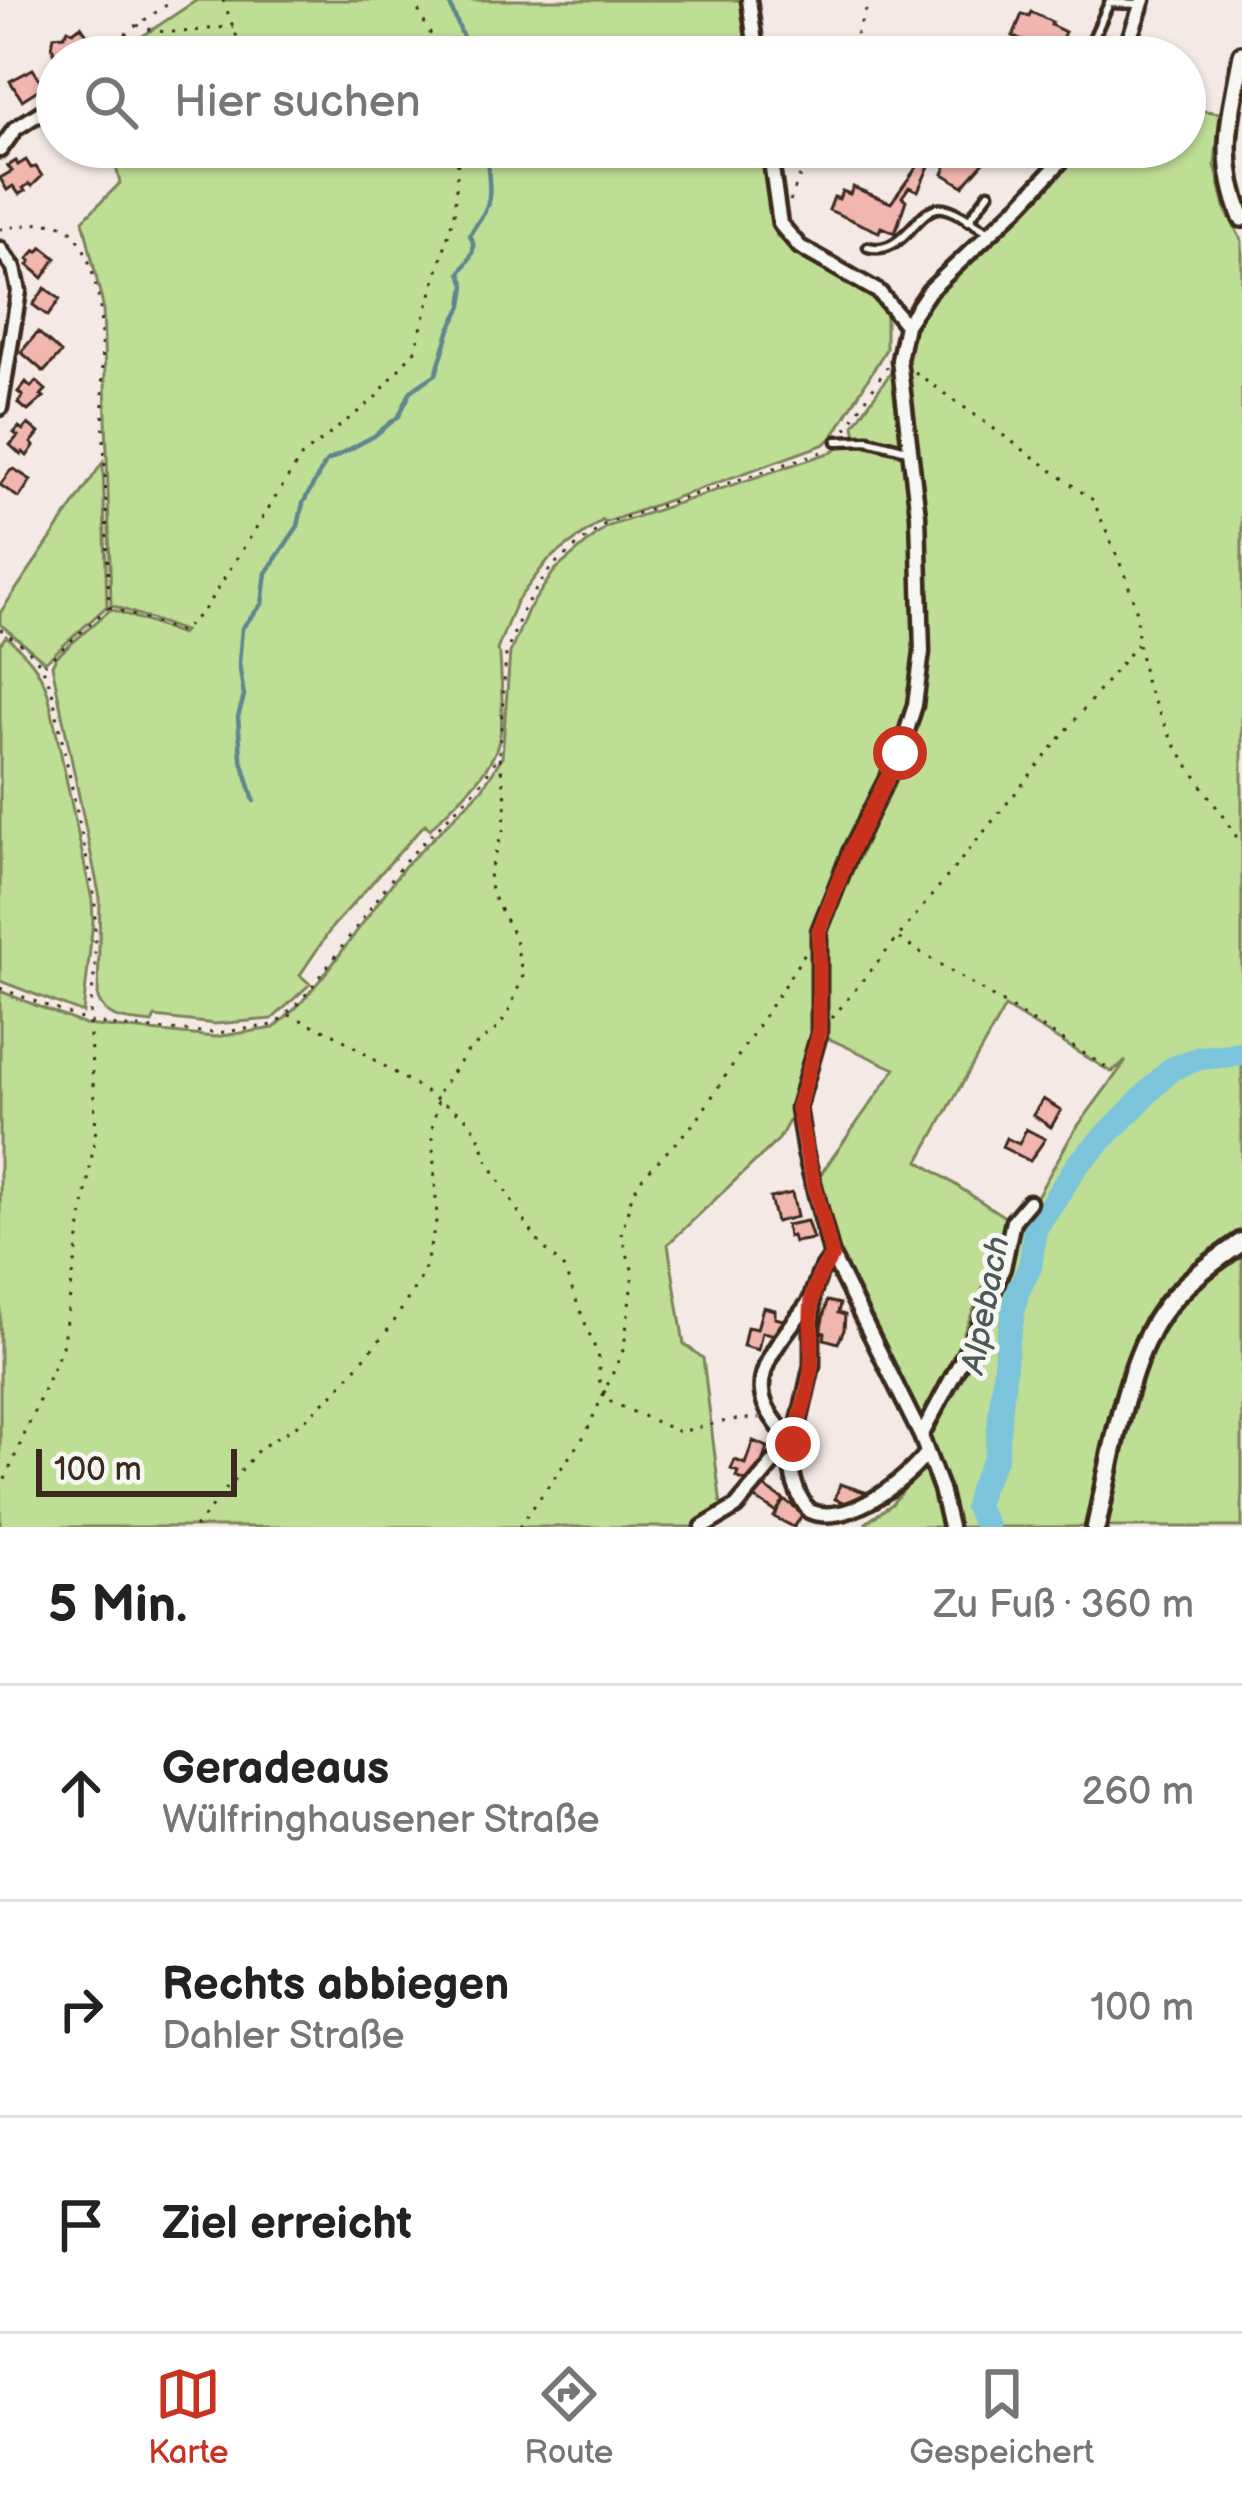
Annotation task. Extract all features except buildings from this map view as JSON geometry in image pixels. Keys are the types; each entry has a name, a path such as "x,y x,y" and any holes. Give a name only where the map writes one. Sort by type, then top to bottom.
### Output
{"main road":[{"path":"1096,1527 1133,1372 1159,1316 1179,1292 1242,1242"}],"street":[{"path":"749,0 754,36"},
{"path":"1130,36 1142,2"},
{"path":"1242,54 1226,162 1242,218"},
{"path":"0,150 15,129 36,116"},
{"path":"772,168 780,224 800,248 879,292 906,326"},
{"path":"950,1527 921,1436 832,1256 798,1108 819,1034 819,931 851,850 900,753 915,706 922,652 917,515 896,358 906,326 929,291 1054,168"},
{"path":"0,249 14,268 19,291 0,408"},
{"path":"921,1436 977,1331 1003,1268 1012,1221 1029,1202"},
{"path":"793,1444 764,1402 760,1380 832,1256"},
{"path":"811,1299 812,1365 791,1471 807,1509 826,1525 850,1524 883,1507 927,1453"},
{"path":"703,1527 736,1507 793,1444"}],"lane":[{"path":"1094,36 1109,3 1142,2"},
{"path":"968,221 989,193"},
{"path":"868,247 877,250 896,243 931,210 943,208 991,233"},
{"path":"837,441 868,440 910,452"}],"path":[{"path":"123,36 174,0"},
{"path":"223,0 236,36"},
{"path":"413,0 431,36"},
{"path":"855,36 870,0"},
{"path":"136,25 154,32 195,33 232,27"},
{"path":"109,607 181,632 204,610 301,457 374,399 415,350 454,215 457,168"},
{"path":"780,224 803,168"},
{"path":"0,229 56,224 71,230 91,265 100,306 109,607 44,666"},
{"path":"0,988 89,1022 217,1033 274,1025 328,966 404,862 479,786 499,755 506,654 524,607 552,566 605,524 831,449 896,358 1093,500 1137,613 1146,686 1173,742 1242,845"},
{"path":"0,629 44,666 94,899 95,966 89,1022 96,1130 62,1347 0,1490"},
{"path":"819,1034 1138,642"},
{"path":"195,1527 259,1449 305,1420 337,1390 392,1325 424,1272 437,1217 432,1129 440,1089 469,1050 498,1028 523,976 514,935 491,893 489,872 504,828 506,798 499,755"},
{"path":"519,1527 585,1435 624,1348 633,1272 621,1235 632,1195 697,1120 819,931"},
{"path":"897,938 1114,1072"},
{"path":"287,1014 334,1034 438,1097 478,1132 488,1162 517,1210 564,1269 598,1356 604,1394 611,1402 679,1432 730,1420 773,1417"}],"green space":[{"path":"197,0 745,0 749,36 143,36"},
{"path":"1206,111 1220,113 1215,165 1226,211 1242,241 1242,1235 1164,1293 1140,1333 1090,1527 956,1527 936,1451 927,1435 1003,1282 1024,1219 1074,1131 1126,1061 1111,1072 1005,1007 919,1161 1011,1221 928,1418 919,1419 841,1255 818,1178 895,1069 821,1035 828,925 899,770 924,698 929,623 907,384 914,329 924,305 1061,168 1206,168"},
{"path":"116,168 766,168 777,236 876,296 886,311 886,349 825,444 603,520 548,560 516,602 497,650 502,716 491,761 467,792 430,829 425,824 333,926 300,975 310,984 272,1019 215,1024 155,1017 152,1023 113,1016 98,999 100,898 52,665 111,609 181,634 184,631 111,605 103,306 83,220 120,183"},
{"path":"894,368 905,444 856,437 854,425"},
{"path":"866,444 906,453 914,515 919,654 911,706 897,751 817,930 817,1034 796,1108 779,1139 668,1244 684,1344 703,1358 722,1514 701,1527 0,1527 0,991 85,1025 215,1037 274,1028 329,969 404,867 482,789 502,757 510,653 528,610 555,570 606,527 841,446"},
{"path":"103,462 107,606 45,662 0,624 0,613"},
{"path":"6,636 31,662 48,693 92,900 83,1013 0,981 0,644"},
{"path":"1242,1250 1242,1527 1103,1527 1128,1414 1157,1332 1185,1294"},
{"path":"923,1466 944,1527 872,1527 866,1523 892,1504"}],"waterway":[{"path":"448,0 463,36"},
{"path":"254,801 241,757 238,717 244,696 239,663 242,628 262,604 266,573 298,526 303,503 326,462 374,436 399,416 411,391 436,374 462,306 465,285 460,273 473,250 470,235 488,201 488,168"},
{"name":"Alpebach","path":"987,1527 976,1507 996,1457 1007,1345 1017,1293 1030,1267 1035,1229 1078,1164 1171,1069 1200,1058 1242,1054"}],"route":[{"path":"793,1444 812,1365 812,1294 832,1256 798,1108 819,1034 819,931 851,850 900,753"}]}
